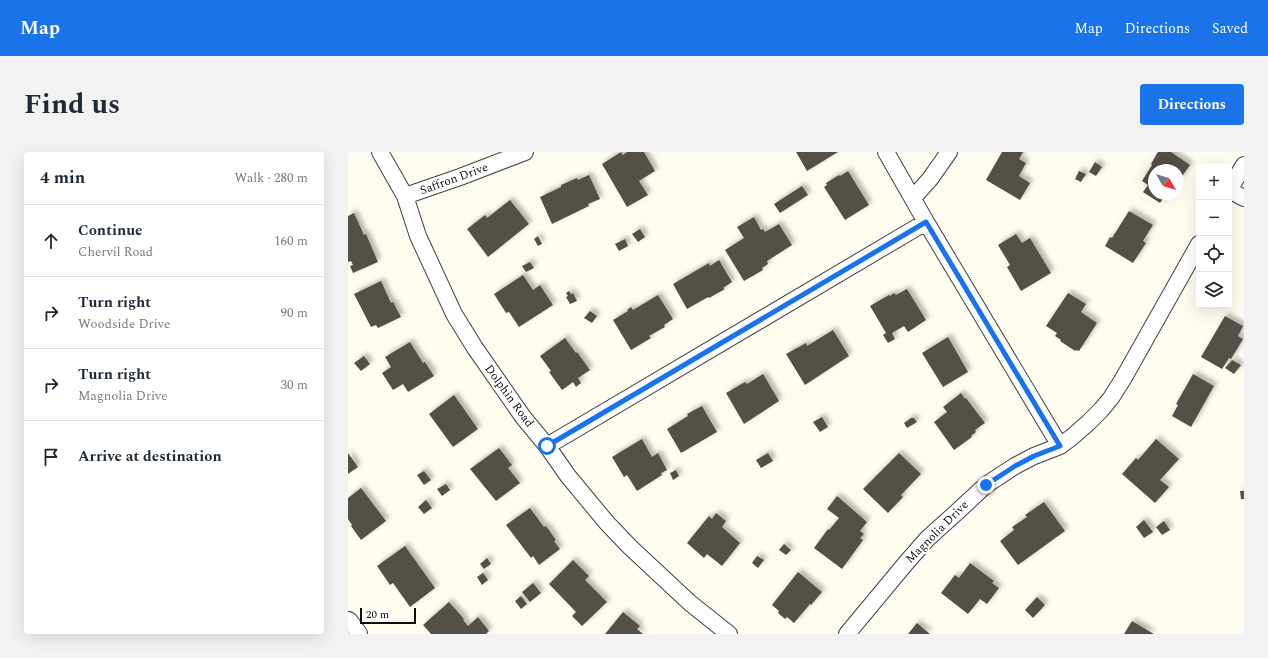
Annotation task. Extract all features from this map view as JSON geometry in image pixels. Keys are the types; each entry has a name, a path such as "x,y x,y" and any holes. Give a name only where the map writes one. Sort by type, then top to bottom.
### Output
{"street":[{"name":"Dolphin Road","path":"380,152 405,196 418,236 454,314 475,348 523,417 547,446 568,476 607,523 625,542 690,603 729,634"},
{"name":"Saffron Drive","path":"405,196 525,152"},
{"path":"886,152 926,222 1060,446"},
{"path":"913,198 930,179 948,152"},
{"path":"1232,185 1244,165"},
{"path":"1232,192 1244,198"},
{"path":"547,446 926,222"},
{"name":"Magnolia Drive","path":"847,634 927,539 986,485 1015,466 1034,456 1060,446 1088,423 1111,398 1196,249"},
{"path":"348,622 357,634"}],"building":[{"path":"621,152 623,155 627,152 644,152 655,171 639,181 648,195 627,207 602,164"},
{"path":"796,152 838,152 807,171"},
{"path":"1002,152 1023,152 1019,159 1026,163 1019,176 1030,183 1020,200 986,180"},
{"path":"1158,152 1171,152 1190,165 1184,174 1184,164 1151,164"},
{"path":"1095,162 1102,167 1096,176 1089,172"},
{"path":"848,171 869,205 845,220 824,187 827,185 826,183"},
{"path":"1079,171 1086,174 1081,182 1075,179"},
{"path":"1148,171 1148,185 1142,181"},
{"path":"589,175 600,199 552,224 540,197 561,187 561,185 577,178 578,180"},
{"path":"1148,185 1148,195 1143,192"},
{"path":"802,186 808,195 780,213 774,204"},
{"path":"510,200 529,224 488,257 467,229 485,215 487,218"},
{"path":"1129,211 1153,225 1143,241 1146,243 1133,263 1105,246 1110,237 1112,238"},
{"path":"354,213 364,235 366,234 378,262 353,273 350,266 353,265 351,261 348,262 348,216"},
{"path":"754,217 761,230 763,229 765,232 779,224 792,245 767,261 768,264 762,268 763,270 744,281 725,250 744,238 737,227"},
{"path":"640,229 645,237 638,242 632,234"},
{"path":"1016,234 1022,243 1030,238 1051,273 1021,291 1007,267 1010,265 998,245"},
{"path":"538,236 542,244 538,246 534,239"},
{"path":"625,239 628,246 619,251 615,244"},
{"path":"719,260 732,282 723,288 725,289 687,309 673,284 709,263 710,266"},
{"path":"530,262 534,268 526,272 522,266"},
{"path":"523,275 533,290 540,285 553,305 519,327 509,312 506,313 494,294"},
{"path":"381,281 391,303 393,302 401,317 378,328 376,325 371,327 354,294"},
{"path":"907,289 926,320 908,332 904,326 892,333 895,339 888,343 883,335 886,333 870,306 889,295 890,296 894,293 896,295"},
{"path":"569,291 571,294 573,293 577,301 570,304 566,297 568,296 566,293"},
{"path":"1068,293 1086,304 1081,312 1097,323 1079,351 1075,351 1060,341 1061,340 1055,336 1057,333 1046,326"},
{"path":"658,295 673,319 664,325 665,327 649,336 651,338 631,350 613,320 628,311 627,310 631,307 633,310"},
{"path":"590,311 597,316 592,323 584,318"},
{"path":"1225,316 1243,326 1238,336 1243,339 1231,359 1229,358 1222,369 1201,357"},
{"path":"833,330 849,356 805,385 786,354 806,343 807,346"},
{"path":"948,337 968,372 943,387 922,353"},
{"path":"565,338 590,370 578,378 581,383 576,387 573,382 562,390 540,356"},
{"path":"410,342 423,363 425,362 434,376 408,392 403,384 393,390 382,373 391,367 385,357"},
{"path":"364,356 370,364 361,371 354,363"},
{"path":"1232,360 1241,365 1234,374 1225,368"},
{"path":"763,374 779,401 744,424 726,393 745,382 747,384"},
{"path":"1193,374 1214,386 1191,427 1172,416 1178,405 1176,404"},
{"path":"961,393 985,423 975,430 976,432 971,436 972,437 954,450 934,422 947,412 943,407"},
{"path":"454,395 478,429 453,447 429,414"},
{"path":"702,406 717,432 681,453 667,429 688,416 687,414"},
{"path":"822,417 828,427 820,432 813,422"},
{"path":"911,418 914,418 917,422 907,428 904,423"},
{"path":"642,439 652,457 658,453 667,470 661,473 662,475 637,491 627,475 624,477 612,457"},
{"path":"1156,439 1179,459 1160,480 1169,487 1155,503 1122,474 1136,458 1138,460"},
{"path":"499,448 512,465 508,468 520,483 496,501 470,469"},
{"path":"348,453 358,467 348,474"},
{"path":"768,453 773,461 761,468 756,460"},
{"path":"899,453 921,474 901,495 903,497 888,513 863,489"},
{"path":"676,470 679,476 673,480 670,473"},
{"path":"424,471 431,480 424,485 417,475"},
{"path":"446,484 450,490 442,496 437,489"},
{"path":"361,488 386,521 361,540 348,519 348,498"},
{"path":"1240,491 1244,491 1244,499 1241,499"},
{"path":"837,496 867,522 860,531 864,534 860,538 863,540 842,569 814,548 828,529 829,530 839,518 827,509"},
{"path":"426,500 432,508 424,514 418,507"},
{"path":"1044,502 1065,531 1018,565 1000,541 1014,530 1012,527 1027,517 1025,515"},
{"path":"530,508 544,527 546,526 556,540 554,541 560,549 539,565 533,556 531,558 506,525"},
{"path":"716,513 726,521 722,527 740,543 722,566 707,554 704,558 687,543 709,516 712,519"},
{"path":"1144,520 1153,532 1144,538 1136,527"},
{"path":"1164,521 1170,530 1162,535 1156,527"},
{"path":"784,544 791,550 786,555 779,550"},
{"path":"405,546 435,588 410,607 393,583 390,585 377,566"},
{"path":"757,556 764,560 758,568 752,563"},
{"path":"487,558 491,564 484,569 480,564"},
{"path":"573,560 589,576 585,580 607,602 582,626 572,616 576,612 549,584"},
{"path":"970,563 994,581 992,583 999,588 987,604 980,599 968,614 941,593 955,575 959,578"},
{"path":"798,572 822,592 794,623 787,617 785,619 772,605"},
{"path":"483,573 488,580 482,585 477,577"},
{"path":"533,583 541,593 530,602 522,592"},
{"path":"521,596 527,604 521,609 515,601"},
{"path":"1037,597 1045,605 1033,618 1025,610"},
{"path":"449,602 464,619 463,620 468,626 478,617 489,631 486,634 431,634 423,625"},
{"path":"623,612 640,626 637,629 643,634 605,634"},
{"path":"1132,621 1154,634 1124,634"},
{"path":"917,623 930,634 908,634"}],"route":[{"path":"547,446 926,222 1060,446 1034,456 1015,466 986,485"}]}
